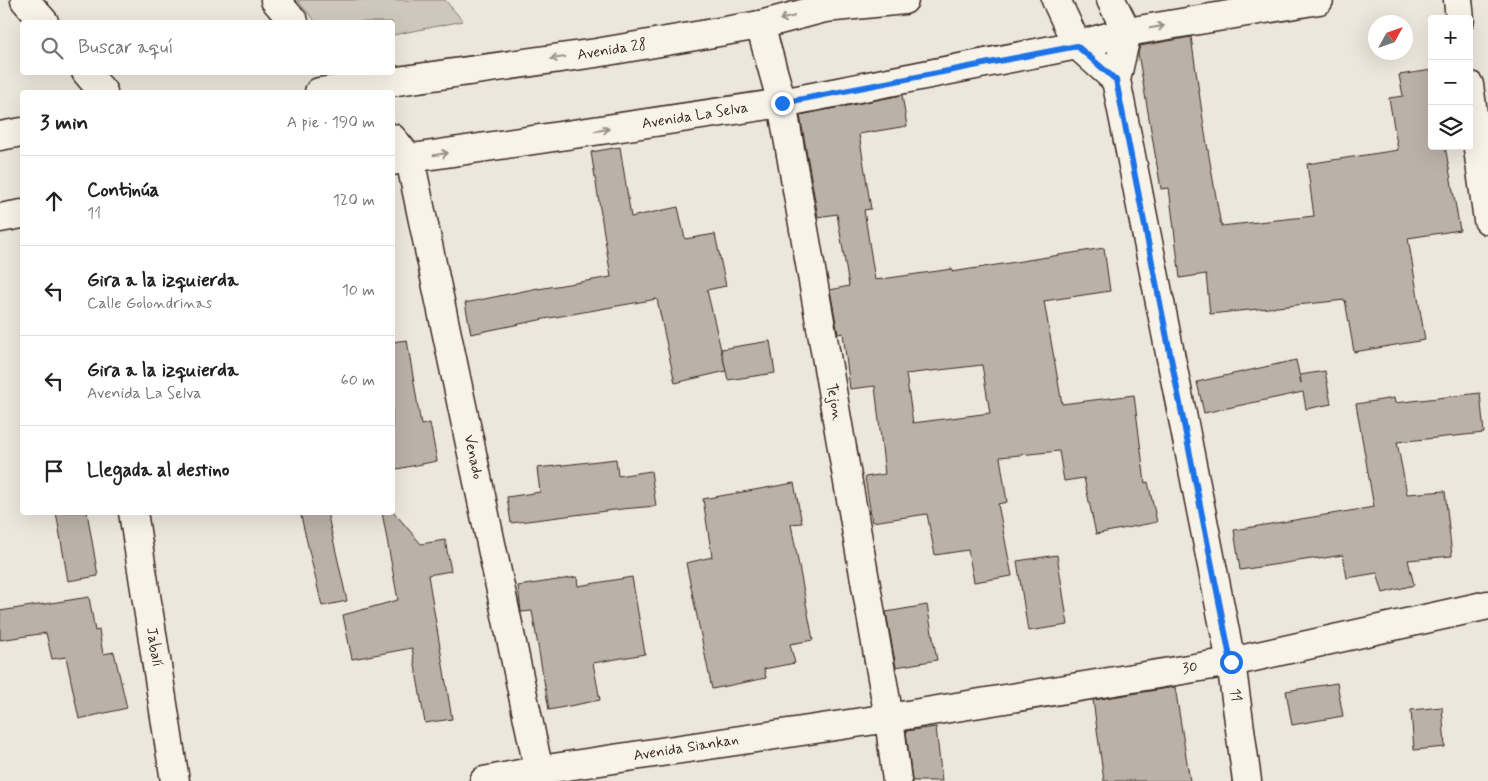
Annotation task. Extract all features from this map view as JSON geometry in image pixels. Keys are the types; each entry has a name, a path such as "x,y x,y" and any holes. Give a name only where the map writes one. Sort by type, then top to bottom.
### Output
{"street":[{"path":"24,0 42,20"},
{"path":"275,0 292,20"},
{"path":"1056,0 1077,46 1116,80 1127,32 1111,0"},
{"name":"Avenida La Selva","path":"401,160 782,103 1077,46 1127,32 1319,0"},
{"path":"1458,0 1460,15"},
{"name":"Avenida 28","path":"327,90 347,85 596,53 760,25 822,4 897,1"},
{"name":"Tejon","path":"760,25 782,103 889,718 897,781"},
{"path":"89,75 101,90"},
{"name":"11","path":"1116,80 1231,662 1246,781"},
{"path":"1472,105 1488,220"},
{"path":"0,136 20,132"},
{"name":"Venado","path":"395,145 401,160 540,776"},
{"path":"0,218 20,214"},
{"name":"Jabalí","path":"132,515 175,781"},
{"name":"30","path":"889,718 1231,662 1488,605"},
{"name":"Avenida Siankan","path":"484,781 540,776 889,718"}],"shaded area":[{"path":"297,0 445,0 463,21 395,35 395,20 314,20"}],"building":[{"path":"1191,37 1221,226 1314,216 1307,164 1398,150 1389,98 1403,96 1399,75 1428,71 1428,150 1446,150 1460,230 1408,238 1425,340 1354,352 1345,300 1210,314 1206,274 1180,278 1169,188 1161,189 1138,53 1140,46"},
{"path":"902,95 907,126 859,134 871,209 864,210 875,280 952,269 952,272 1104,248 1110,291 1044,301 1062,404 1134,395 1145,483 1148,482 1157,522 1096,534 1084,478 1064,481 1059,451 1000,457 1007,502 998,504 1012,576 974,582 968,550 935,555 927,514 872,522 865,477 885,474 875,386 850,389 843,333 838,334 830,290 849,286 837,214 818,217 800,115","holes":["982,365 990,413 913,423 906,374"]},
{"path":"620,147 631,217 678,207 685,239 715,234 726,286 707,290 726,371 675,383 657,299 471,334 465,303 538,288 611,277 591,152"},
{"path":"407,340 421,425 430,423 437,461 395,469 395,342"},
{"path":"770,341 775,373 728,380 721,349"},
{"path":"1296,360 1301,383 1300,375 1325,371 1331,404 1306,409 1303,392 1204,413 1197,382"},
{"path":"1480,393 1484,433 1397,442 1407,494 1445,491 1452,556 1408,560 1414,585 1383,593 1377,573 1347,578 1343,555 1240,570 1234,530 1374,507 1356,404 1394,398 1395,403"},
{"path":"616,459 618,476 651,471 656,506 511,523 507,497 540,492 537,468"},
{"path":"794,483 802,523 791,524 813,640 790,644 795,663 764,669 766,678 712,689 686,563 712,557 703,499"},
{"path":"395,514 421,544 445,540 451,571 428,575 452,719 425,723 412,648 352,659 343,615 398,600 383,515"},
{"path":"57,515 88,515 98,576 68,581"},
{"path":"301,515 328,515 347,601 322,606"},
{"path":"1057,555 1068,625 1028,631 1017,561"},
{"path":"577,577 578,586 632,577 645,654 593,663 600,700 549,710 532,611 521,612 518,586"},
{"path":"89,597 95,631 99,630 103,654 114,652 127,708 79,719 66,657 52,659 46,633 0,640 0,611"},
{"path":"927,605 937,660 896,667 886,612"},
{"path":"1337,683 1343,716 1292,725 1286,691"},
{"path":"1175,687 1190,781 1104,781 1093,700"},
{"path":"1442,707 1445,747 1414,750 1411,710"},
{"path":"936,727 942,781 912,781 906,731"}],"route":[{"path":"782,103 1077,46 1116,80 1231,662"}]}
